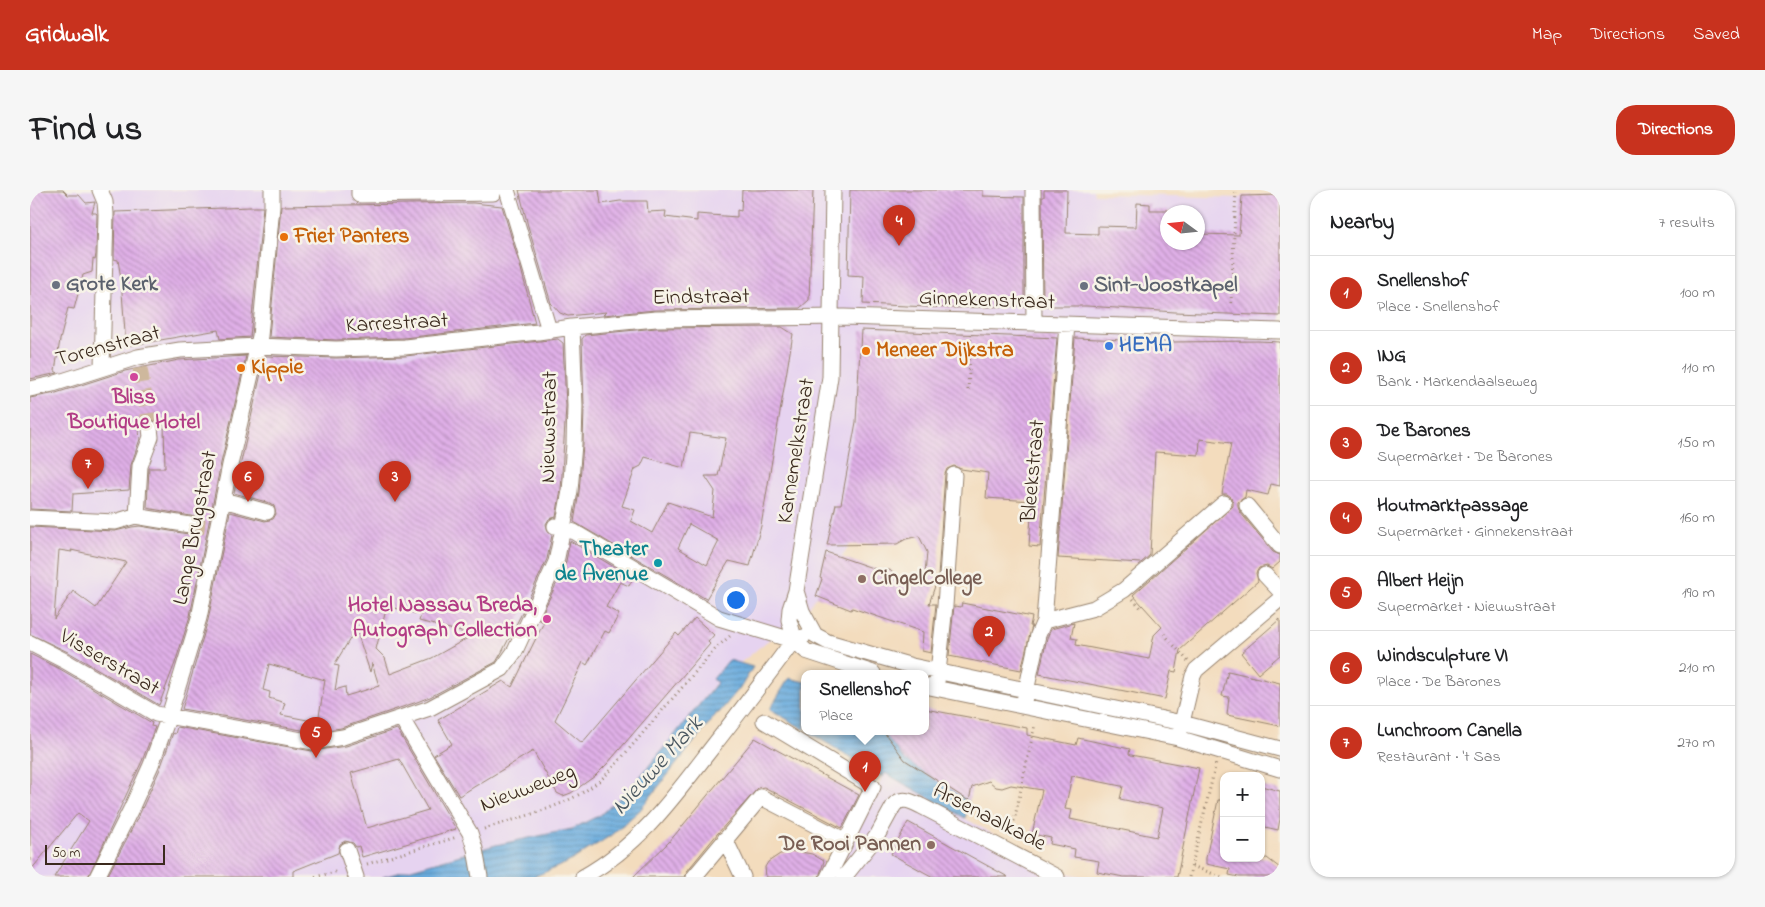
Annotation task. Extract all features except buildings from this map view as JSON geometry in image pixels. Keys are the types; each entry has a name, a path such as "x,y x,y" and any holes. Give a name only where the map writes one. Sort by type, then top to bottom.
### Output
{"street":[{"path":"100,190 105,202 106,214 102,368"},
{"name":"Lange Brugstraat","path":"98,877 132,809 151,765 200,618 213,527 223,500 260,336 272,190"},
{"path":"359,190 359,195 493,193 492,190"},
{"path":"507,190 542,334"},
{"name":"Karnemelkstraat","path":"795,641 789,620 790,609 796,591 830,377 833,190"},
{"path":"1033,191 1034,323"},
{"name":"Ginnekenstraat","path":"832,318 903,313 972,322 1280,331"},
{"name":"Eindstraat","path":"572,327 656,319 832,318"},
{"name":"Bleekstraat","path":"1031,708 1026,690 1038,635 1044,622 1067,324"},
{"name":"Karrestraat","path":"257,346 336,349 405,347 542,334 572,327"},
{"name":"Nieuwstraat","path":"168,716 313,742 343,737 402,719 430,708 502,669 515,651 556,562 559,527 570,491 574,444 572,327"},
{"name":"Torenstraat","path":"30,389 53,384 102,368 139,363 180,350 257,346"},
{"path":"137,516 140,466 151,437 150,428"},
{"path":"954,475 939,672 930,687 1031,708 1180,731 1280,749"},
{"path":"223,500 267,512"},
{"path":"1044,622 1094,608 1124,590 1224,503"},
{"path":"1247,506 1280,546"},
{"path":"30,518 115,522 137,516 190,524"},
{"path":"559,527 574,532 719,618 795,641 806,652 863,670"},
{"path":"1265,575 1280,591"},
{"name":"Karnemelkstraat","path":"796,591 802,611 815,635"},
{"path":"945,606 956,595"},
{"path":"1180,731 1196,670 1280,599"},
{"path":"583,877 609,862 626,849 656,819 795,641 802,611"},
{"path":"795,641 815,635 828,642 912,666 1026,690 1180,731 1218,750 1280,769"},
{"name":"Visserstraat","path":"30,643 65,661 156,714 168,716"},
{"path":"402,719 470,834 479,873"},
{"path":"764,721 873,787 828,877"},
{"path":"694,877 760,797 846,841"},
{"name":"Arsenaalkade","path":"844,877 877,836 891,809 901,800 921,806 1057,877"},
{"path":"725,839 744,877"},
{"path":"346,850 354,872"}],"path":[{"path":"1231,303 1236,190"},
{"path":"968,390 972,322"},
{"name":"Nieuweweg","path":"316,877 354,872 568,802 593,787 612,770 716,648 742,625"},
{"path":"1164,634 1196,670"},
{"path":"1013,826 1031,708"},
{"path":"1189,877 1218,750"},
{"path":"1192,866 1222,877"}],"shaded area":[{"path":"30,190 1093,190 1094,194 1280,199 1280,387 922,374 867,518 809,607 717,682 624,795 600,815 577,827 496,845 383,877 30,877"},
{"name":"De Rooi Pannen","path":"885,773 1060,872 1086,877 834,877"}],"water":[{"name":"Nieuwe Mark","path":"729,660 753,667 739,690 717,713 640,810 610,836 567,863 533,877 383,877 496,845 572,829 600,815 630,789 717,683 713,679"},
{"path":"789,678 801,681 801,728 770,709"},
{"path":"814,735 886,735 904,759 969,801 965,818 885,773 883,777"}],"tunnel":[{"path":"140,368 150,428"},
{"path":"190,525 208,527"}],"place":[{"name":"Friet Panters","path":"284,237"},
{"name":"Houtmarktpassage","path":"899,246"},
{"name":"Grote Kerk","path":"56,285"},
{"name":"Sint-Joostkapel","path":"1084,286"},
{"name":"HEMA","path":"1109,346"},
{"name":"Meneer Dijkstra","path":"866,351"},
{"name":"Kippie","path":"241,368"},
{"name":"Bliss Boutique Hotel","path":"134,377"},
{"name":"Lunchroom Canella","path":"88,489"},
{"name":"Windsculpture VI","path":"248,502"},
{"name":"De Barones","path":"395,502"},
{"name":"Theater de Avenue","path":"658,563"},
{"name":"CingelCollege","path":"862,579"},
{"name":"Hotel Nassau Breda, Autograph Collection","path":"547,619"},
{"name":"ING","path":"989,657"},
{"name":"Albert Heijn","path":"316,758"},
{"name":"Snellenshof","path":"865,792"},
{"name":"De Rooi Pannen","path":"931,845"}]}
